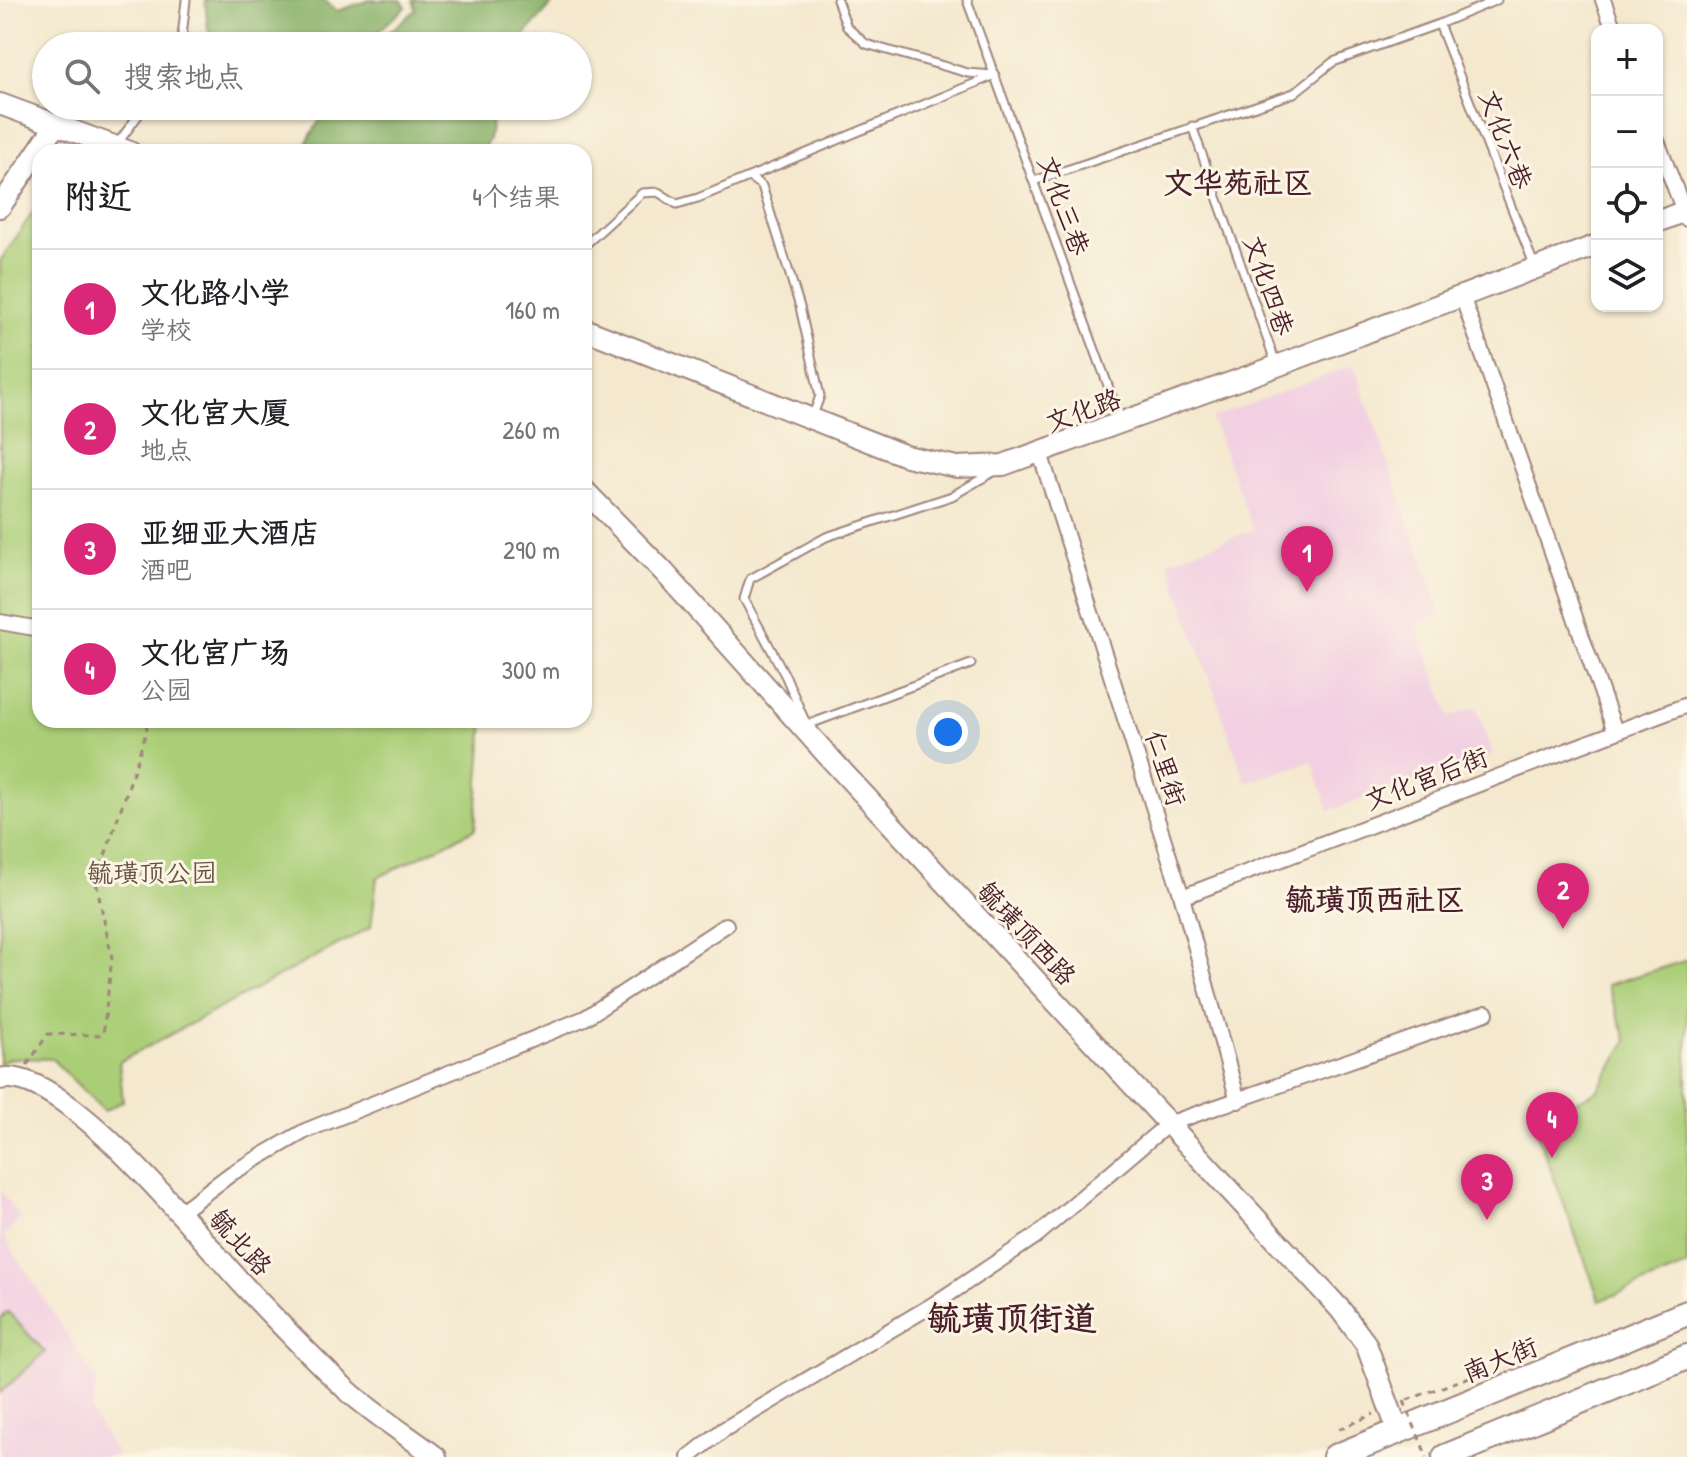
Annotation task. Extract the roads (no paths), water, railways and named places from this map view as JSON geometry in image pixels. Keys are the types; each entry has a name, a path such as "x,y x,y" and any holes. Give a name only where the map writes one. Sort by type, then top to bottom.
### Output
{"main road":[{"name":"南大街","path":"1335,1457 1687,1313"},
{"path":"1445,1457 1687,1357"}],"street":[{"path":"1603,0 1612,24"},
{"path":"0,104 32,115"},
{"path":"48,120 110,144"},
{"path":"43,144 57,123"},
{"path":"1663,156 1686,214 1663,220"},
{"path":"0,207 32,160"},
{"name":"文化路","path":"592,332 917,459 957,467 1003,465 1591,247"},
{"path":"1462,296 1615,731"},
{"name":"仁里街","path":"1040,453 1182,897 1238,1101"},
{"name":"毓璜顶西路","path":"592,498 664,572 829,757 1340,1309 1366,1344 1398,1431"},
{"path":"0,622 32,628"},
{"name":"文化宫后街","path":"1182,897 1687,705"},
{"path":"180,1212 232,1173 305,1131 585,1018 726,925"},
{"path":"689,1457 723,1430 934,1304 1036,1236 1168,1124 1486,1013"},
{"name":"毓北路","path":"9,1079 48,1089 73,1109 180,1212 244,1286 349,1392 436,1457"}],"lane":[{"path":"183,32 186,0"},
{"path":"837,0 847,27 866,44 968,73 995,75"},
{"name":"文化三巷","path":"967,0 1122,423"},
{"path":"1471,0 1475,9"},
{"path":"1034,181 1294,93 1333,62 1497,0"},
{"name":"文化六巷","path":"1439,24 1535,269"},
{"path":"592,239 642,193 658,192 677,204 995,75"},
{"path":"126,144 138,120"},
{"name":"文化四巷","path":"1192,126 1277,366"},
{"path":"749,177 762,186 800,307 820,396 811,420"},
{"path":"829,757 807,725 786,677 744,599 750,579 826,537 952,496 1003,465"},
{"path":"807,725 971,664"}],"place":[{"name":"文化路小学","path":"1307,592"},
{"name":"文化宫大厦","path":"1563,929"},
{"name":"文化宫广场","path":"1552,1158"},
{"name":"亚细亚大酒店","path":"1487,1220"}],"district":[{"name":"文华苑社区","path":"1238,182"},
{"name":"毓璜顶西社区","path":"1375,899"},
{"name":"毓璜顶街道","path":"1012,1318"}],"park label":[{"name":"毓璜顶公园","path":"152,872"}]}
